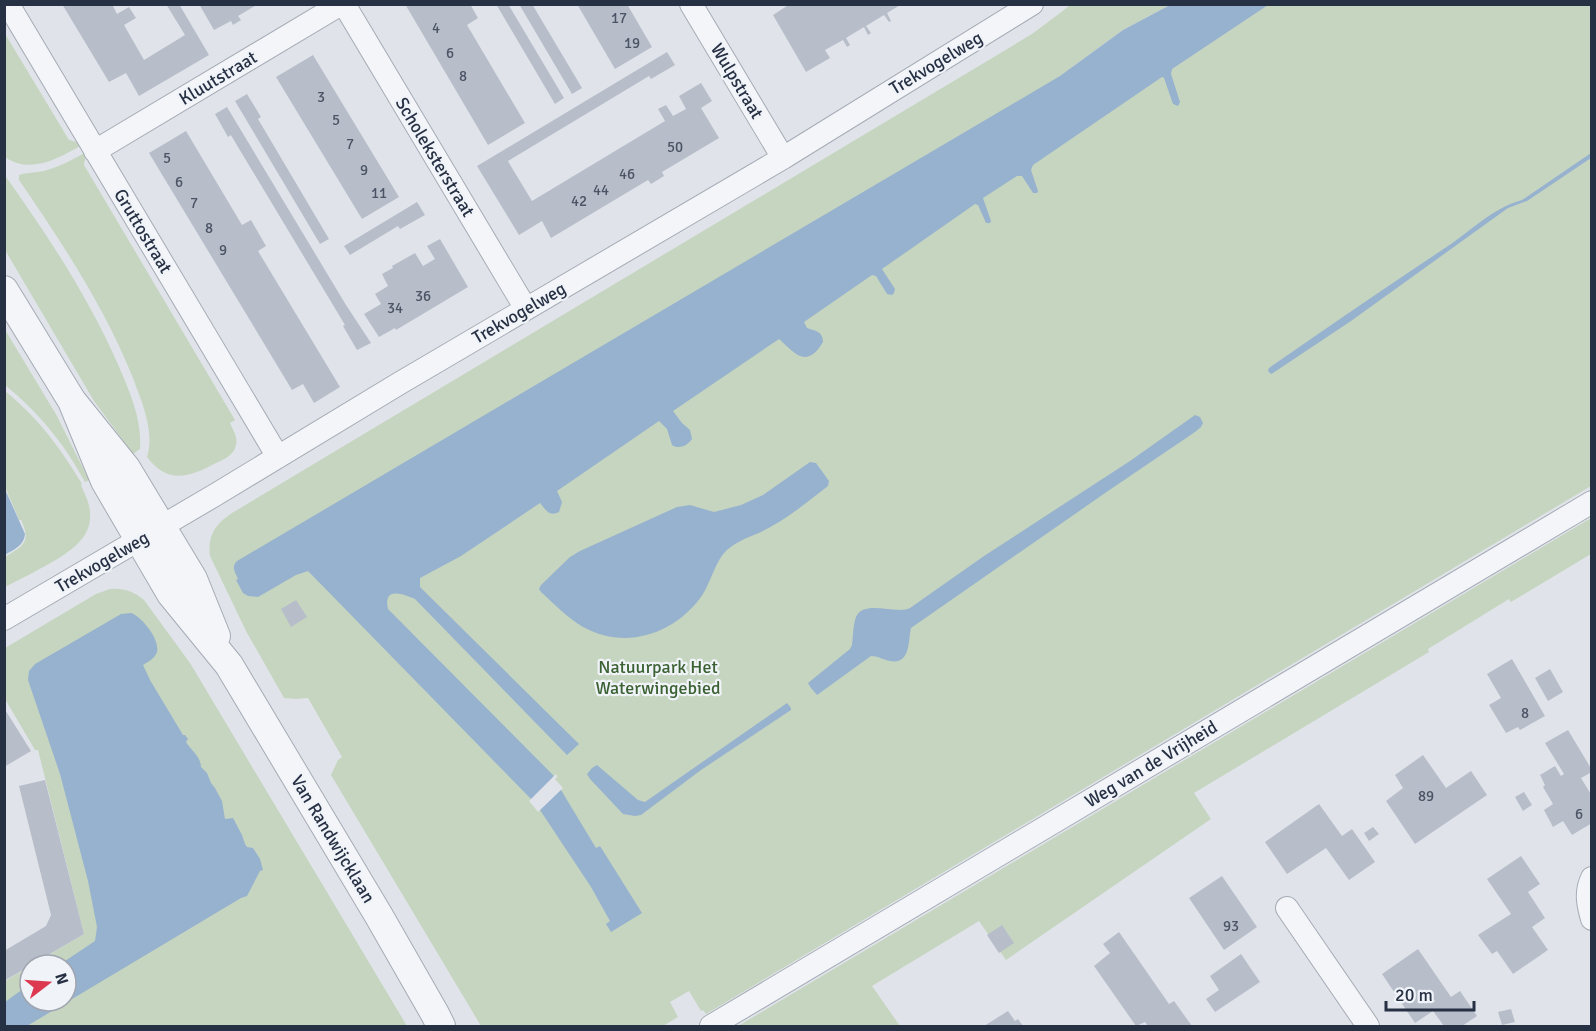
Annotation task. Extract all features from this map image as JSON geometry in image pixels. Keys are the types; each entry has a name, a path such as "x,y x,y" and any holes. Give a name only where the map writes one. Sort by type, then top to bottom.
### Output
{"street":[{"name":"Gruttostraat","path":"8,4 278,457"},
{"name":"Kluutstraat","path":"95,151 342,4"},
{"name":"Scholeksterstraat","path":"342,4 526,309"},
{"name":"Wulpstraat","path":"691,4 783,158"},
{"name":"Trekvogelweg","path":"4,619 783,158 1032,4"},
{"name":"Van Randwijcklaan","path":"4,290 72,401 105,481 193,579 229,665 441,1022"},
{"name":"Weg van de Vrijheid","path":"711,1026 1592,502"},
{"path":"1592,878 1587,895 1592,919"},
{"path":"1287,908 1368,1026"}],"green space":[{"name":"Natuurpark Het Waterwingebied","path":"1070,5 1170,5 1123,30 1071,68 1182,5 1591,5 1591,486 706,1014 703,1010 701,1011 689,991 670,1002 678,1017 663,1026 481,1026 331,775 338,760 342,757 308,698 284,698 246,631 210,556 211,536 221,521 232,513 1032,34"},
{"path":"4,32 69,140 82,145 64,155 34,165 24,165 5,157"},
{"path":"86,152 84,165 235,420 230,423 236,439 236,445 231,454 188,475 171,475 163,472 147,457 149,437 146,417 122,351 96,300 19,180 19,175 50,169"},
{"path":"4,174 67,268 108,343 135,408 140,449 133,454 94,401 5,250"},
{"path":"4,328 57,416 89,480 85,482 59,441 40,418 5,385"},
{"path":"5,391 48,434 82,484 88,502 90,522 83,538 70,550 5,587 5,557 24,543 26,534 5,487"},
{"path":"1591,518 1591,554 1511,602 1509,599 1428,649 1429,652 1194,793 1211,819 1006,960 979,921 872,986 900,1026 738,1026"},
{"path":"110,589 120,589 136,594 144,600 190,663 407,1026 5,1026 5,981 18,973 18,1013 78,1013 78,953 52,953 84,934 38,750 35,750 5,699 5,648 96,594"}],"water":[{"path":"1170,5 1268,5 1172,69 1171,74 1180,102 1178,106 1173,104 1162,77 1033,165 1031,170 1037,193 1033,193 1022,176 1017,176 983,198 990,223 986,223 978,205 975,204 882,269 895,289 892,295 887,294 876,276 872,275 804,322 807,328 818,332 823,338 823,342 812,355 806,357 796,354 779,339 673,411 690,430 692,439 686,445 678,447 672,445 667,429 659,421 557,491 562,502 559,512 550,513 540,503 461,556 420,578 420,587 579,744 567,755 415,599 395,594 388,597 388,609 554,776 551,780 561,790 596,848 600,846 642,913 611,932 606,924 610,921 591,887 531,799 308,571 296,575 258,597 243,593 236,580 238,579 234,567 237,561 1060,76 1123,30"},
{"path":"1591,153 1591,158 1527,201 1508,208 1351,321 1273,373 1268,371 1269,368 1492,214 1522,200"},
{"path":"1195,415 1200,417 1203,423 1195,432 911,628 907,650 902,659 890,661 871,656 817,695 811,688 808,683 850,649 855,620 860,612 873,608 904,610 910,608"},
{"path":"810,462 816,463 829,481 828,486 779,522 738,542 727,550 719,560 701,597 677,621 662,629 631,638 599,634 572,619 539,589 570,557 580,551 677,507 690,505 714,512 741,505 763,495"},
{"path":"4,487 25,534 21,544 5,555"},
{"path":"121,614 135,615 153,635 157,652 143,665 150,680 183,735 188,739 186,742 198,757 201,767 207,773 222,801 225,819 233,818 245,844 253,848 260,859 263,870 260,871 247,896 78,995 77,953 95,941 97,927 88,881 60,774 28,680 29,671 35,664"},
{"path":"787,703 791,710 701,770 641,815 623,814 587,774 597,765 638,800 645,802"},
{"path":"18,993 18,1013 49,1013 27,1026 5,1026 5,1002"}],"pier":[{"path":"556,774 555,779 563,788 538,812 529,801"}],"building":[{"path":"62,4 112,4 117,14 129,7 136,18 124,25 144,60 185,35 166,4 179,4 209,55 139,96 126,73 109,82"},
{"path":"199,4 258,4 238,16 241,20 233,25 231,21 214,30"},
{"path":"405,4 470,4 478,18 467,25 525,123 488,145"},
{"path":"496,4 508,4 564,98 555,104"},
{"path":"519,4 532,4 582,88 572,94"},
{"path":"577,4 627,4 652,47 615,69"},
{"path":"790,4 902,4 887,13 891,21 889,22 884,15 866,26 871,33 868,35 864,27 846,38 850,45 847,47 843,40 825,50 830,58 806,72 773,15"},
{"path":"667,52 675,65 651,79 649,76 508,161 509,163 532,201 665,121 658,109 666,105 673,116 686,109 679,96 701,83 712,101 701,108 719,138 662,172 664,176 651,184 648,180 551,238 542,221 519,235 477,166"},
{"path":"313,55 399,197 362,219 276,77"},
{"path":"247,94 261,117 258,119 329,239 320,244 235,101"},
{"path":"227,107 371,343 357,350 343,326 345,325 231,135 228,137 215,114"},
{"path":"186,131 242,225 251,220 266,246 258,251 340,387 314,403 303,384 292,390 149,153"},
{"path":"417,202 425,215 400,229 398,226 350,255 344,246"},
{"path":"440,239 468,287 396,330 395,328 379,337 364,314 381,304 375,294 388,286 382,274 415,253 423,266 435,259 427,246"},
{"path":"296,600 307,617 291,627 281,609"},
{"path":"1512,659 1545,716 1520,730 1518,727 1506,733 1489,705 1501,698 1487,674"},
{"path":"1550,669 1563,692 1548,701 1535,678"},
{"path":"4,708 31,751 4,767"},
{"path":"1568,730 1592,770 1581,778 1592,796 1592,823 1572,835 1563,821 1553,827 1544,810 1553,804 1543,787 1545,785 1540,775 1555,766 1561,776 1564,774 1545,743"},
{"path":"1423,755 1446,788 1471,771 1487,795 1415,844 1386,801 1403,788 1395,775"},
{"path":"45,780 84,934 52,953 18,953 18,973 4,981 4,951 46,926 51,915 19,786"},
{"path":"1524,792 1532,805 1523,811 1515,797"},
{"path":"1319,804 1342,836 1352,829 1375,862 1349,880 1326,848 1287,874 1265,842"},
{"path":"1373,827 1379,834 1369,841 1364,833"},
{"path":"1521,856 1540,884 1528,892 1545,918 1532,927 1548,950 1513,974 1497,951 1492,954 1478,935 1511,914 1487,879"},
{"path":"1222,876 1257,927 1224,950 1189,898"},
{"path":"1002,925 1014,943 999,953 987,935"},
{"path":"1119,932 1169,1004 1174,1001 1192,1026 1148,1026 1145,1022 1136,1026 1094,966 1110,953 1103,944"},
{"path":"1418,949 1451,997 1460,991 1477,1016 1462,1026 1444,1026 1433,1011 1415,1023 1382,974"},
{"path":"1241,954 1260,982 1215,1012 1206,999 1219,990 1210,976"},
{"path":"1511,1009 1515,1022 1502,1025 1498,1012"},
{"path":"1008,1011 1015,1021 1018,1019 1023,1026 984,1026"}]}
